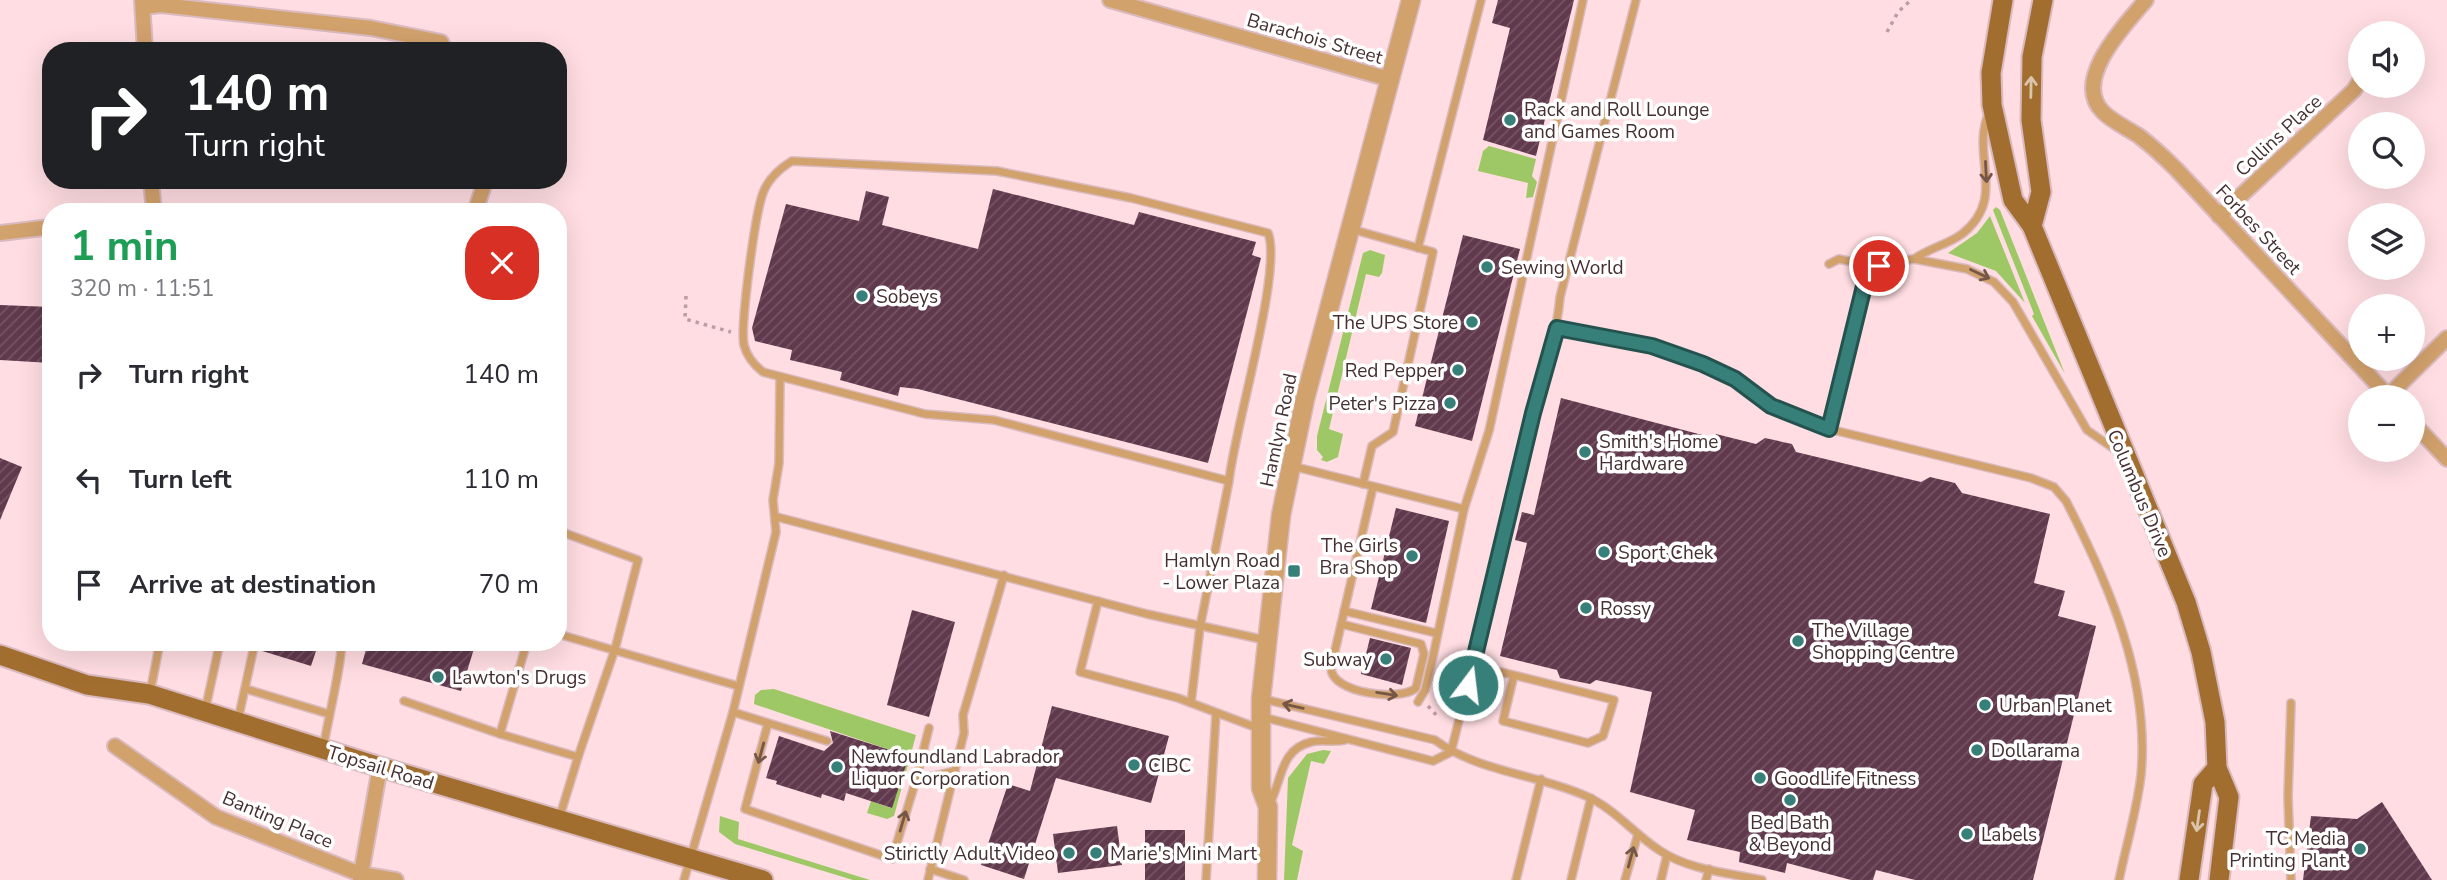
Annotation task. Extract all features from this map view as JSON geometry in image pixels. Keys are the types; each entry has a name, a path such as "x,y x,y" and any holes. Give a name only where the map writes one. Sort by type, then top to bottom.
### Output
{"main road":[{"name":"Columbus Drive","path":"2003,0 1991,73 1992,106 2013,200 2032,226 2186,602 2201,652 2215,722 2217,768 2229,797 2219,880"},
{"path":"2032,226 2041,192 2031,120 2032,57 2043,0"},
{"name":"Topsail Road","path":"0,655 87,685 149,694 323,750 763,880"},
{"path":"2189,880 2203,784 2217,768"}],"street":[{"name":"Barachois Street","path":"1110,0 1388,79"},
{"name":"Hamlyn Road","path":"1267,880 1268,807 1261,788 1261,715 1265,640 1281,515 1304,398 1411,0"},
{"name":"Forbes Street","path":"2146,0 2099,62 2093,79 2094,97 2105,115 2153,147 2378,385"},
{"path":"145,42 143,4 371,29 441,42"},
{"name":"Collins Place","path":"2219,216 2348,96"},
{"path":"0,233 42,228"},
{"path":"2401,385 2447,338"},
{"path":"2425,436 2447,459"},
{"name":"Banting Place","path":"115,746 216,817 360,877 396,880"},
{"path":"360,877 380,767"}],"lane":[{"path":"1418,248 1480,0"},
{"path":"1418,702 1425,690 1464,509 1489,431 1583,0"},
{"path":"1261,715 1345,740 1433,761 1451,752 1533,413 1557,328 1560,297 1636,0"},
{"path":"1914,259 1930,248 1961,235 1975,222 1983,208 1987,192 1983,125 1992,106"},
{"path":"1191,704 1200,627 1229,481 1272,257 1273,244 1268,233 1131,198 997,172 792,161 779,169 762,194 743,335 749,357 756,366 780,377 925,414 994,420 1229,481"},
{"path":"1349,228 1433,252 1393,432 1372,446 1363,484"},
{"path":"1829,264 1839,259 1885,264 1914,259 1952,265 1982,274 2005,291 2087,430 2124,456"},
{"path":"1829,429 1866,278 1885,264"},
{"path":"1557,328 1652,346 1703,364 1735,379 1771,406 1829,429 2031,478 2054,487 2066,501 2123,629 2136,687 2141,775 2119,880"},
{"path":"684,880 733,712 737,686 776,532 773,500 779,463 780,377"},
{"path":"1291,466 1464,509"},
{"path":"1341,624 1421,644 1424,654 1419,682 1405,695 1382,694 1342,685 1333,678 1331,668 1341,624 1344,611 1373,486"},
{"path":"776,517 1200,627 1265,640"},
{"path":"559,819 615,649 638,560 567,535"},
{"path":"928,880 964,733 963,715 1004,575"},
{"path":"1098,601 1080,673 1191,704 1216,714 1261,715 1434,740 1451,752 1541,779 1591,798 1619,815 1638,834 1667,855 1709,869 1762,880"},
{"path":"1344,611 1436,633"},
{"path":"567,636 737,686"},
{"path":"149,694 158,651"},
{"path":"205,712 218,651"},
{"path":"237,722 253,651"},
{"path":"323,750 344,651"},
{"path":"500,734 524,651"},
{"path":"1474,665 1514,675 1614,700 1606,731 1598,740 1587,743 1503,721 1514,675"},
{"path":"246,689 329,714"},
{"path":"404,701 578,757"},
{"path":"2291,703 2288,797 2291,880"},
{"path":"733,712 827,741"},
{"path":"1206,880 1216,714"},
{"path":"768,723 745,809 892,859 929,728"},
{"path":"1268,807 1279,787 1284,762 1292,752 1312,741 1345,740"},
{"path":"916,780 955,771"},
{"path":"1516,880 1541,779"},
{"path":"1571,880 1591,798"},
{"path":"1625,880 1638,834"},
{"path":"1661,880 1667,855"},
{"path":"930,869 964,880"},
{"path":"1706,880 1709,869"}],"path":[{"path":"1887,32 1898,12 1911,0"},
{"path":"686,296 685,319 743,335"}],"green space":[{"path":"1489,146 1536,159 1532,176 1537,182 1533,197 1526,198 1528,183 1478,171 1483,151"},
{"path":"1996,207 2000,210 2065,374 2032,316 2034,314 1993,210"},
{"path":"1990,216 2025,303 1996,271 1948,253 1977,233"},
{"path":"1370,250 1385,255 1382,273 1379,277 1366,274 1329,429 1343,434 1338,457 1327,462 1321,460 1323,457 1317,450 1317,436 1363,253"},
{"path":"774,689 916,735 894,816 887,819 867,813 871,801 891,808 908,756 754,704 755,695 761,690"},
{"path":"1331,751 1324,764 1311,761 1292,845 1303,851 1297,880 1284,880 1288,778 1307,754"},
{"path":"720,816 739,822 738,839 870,880 853,880 735,844 719,832"}],"building":[{"path":"1498,0 1574,0 1536,156 1483,140 1510,28 1492,23"},
{"path":"993,189 1134,225 1139,212 1256,242 1252,255 1261,258 1208,463 918,389 900,387 898,396 840,380 842,372 790,360 792,350 755,341 752,328 786,204 859,221 866,191 889,197 882,225 978,249"},
{"path":"1463,235 1520,249 1472,441 1415,426"},
{"path":"0,305 42,307 42,362 0,360"},
{"name":"The Village Shopping Centre","path":"1561,398 1714,438 1716,434 1756,444 1765,438 1792,444 1796,452 1921,482 1930,477 1955,483 1962,493 2050,514 2034,583 2065,591 2058,616 2096,626 2033,880 1915,880 1876,870 1873,880 1851,880 1787,863 1785,873 1739,862 1740,852 1687,840 1695,810 1630,792 1652,692 1596,680 1590,684 1560,678 1557,670 1500,656 1527,543 1515,540 1522,512 1534,515"},
{"path":"0,458 22,467 0,520"},
{"path":"1396,508 1449,521 1426,623 1371,609"},
{"path":"912,610 955,622 929,717 887,705"},
{"name":"Subway","path":"1370,638 1411,648 1402,685 1361,674"},
{"path":"262,651 316,651 311,666"},
{"name":"Lawton's Drugs","path":"366,651 473,651 461,691 362,664"},
{"path":"1052,706 1169,736 1151,803 1056,778 1024,879 981,865 1008,784 1030,791"},
{"name":"Newfoundland Labrador Liquor Corporation","path":"830,731 909,756 892,808 846,793 844,801 822,794 821,798 776,784 777,781 766,778 779,736 824,751 833,743"},
{"name":"TC Media Printing Plant","path":"2382,802 2432,880 2303,880 2311,816 2357,819"},
{"path":"1117,826 1122,865 1058,873 1053,834"},
{"path":"1145,830 1185,830 1185,880 1145,880"}],"place":[{"name":"Rack and Roll Lounge and Games Room","path":"1510,120"},
{"name":"Sewing World","path":"1487,267"},
{"name":"Sobeys","path":"862,296"},
{"name":"The UPS Store","path":"1472,322"},
{"name":"Red Pepper","path":"1458,370"},
{"name":"Peter's Pizza","path":"1450,403"},
{"name":"Smith's Home Hardware","path":"1585,452"},
{"name":"Sport Chek","path":"1604,552"},
{"name":"The Girls Bra Shop","path":"1412,556"},
{"name":"Hamlyn Road - Lower Plaza","path":"1294,571"},
{"name":"Rossy","path":"1586,608"},
{"name":"The Village Shopping Centre","path":"1798,641"},
{"name":"Subway","path":"1386,659"},
{"name":"Lawton's Drugs","path":"438,677"},
{"name":"Urban Planet","path":"1985,705"},
{"name":"Dollarama","path":"1977,750"},
{"name":"CIBC","path":"1134,765"},
{"name":"Newfoundland Labrador Liquor Corporation","path":"837,767"},
{"name":"GoodLife Fitness","path":"1760,778"},
{"name":"Bed Bath & Beyond","path":"1790,800"},
{"name":"Labels","path":"1967,834"},
{"name":"TC Media Printing Plant","path":"2360,849"},
{"name":"Stirictly Adult Video","path":"1069,853"},
{"name":"Marie's Mini Mart","path":"1096,853"}],"route":[{"path":"1468,685 1533,413 1557,328 1652,346 1703,364 1735,379 1771,406 1800,420 1829,429 1858,304 1866,278 1879,266"}]}
